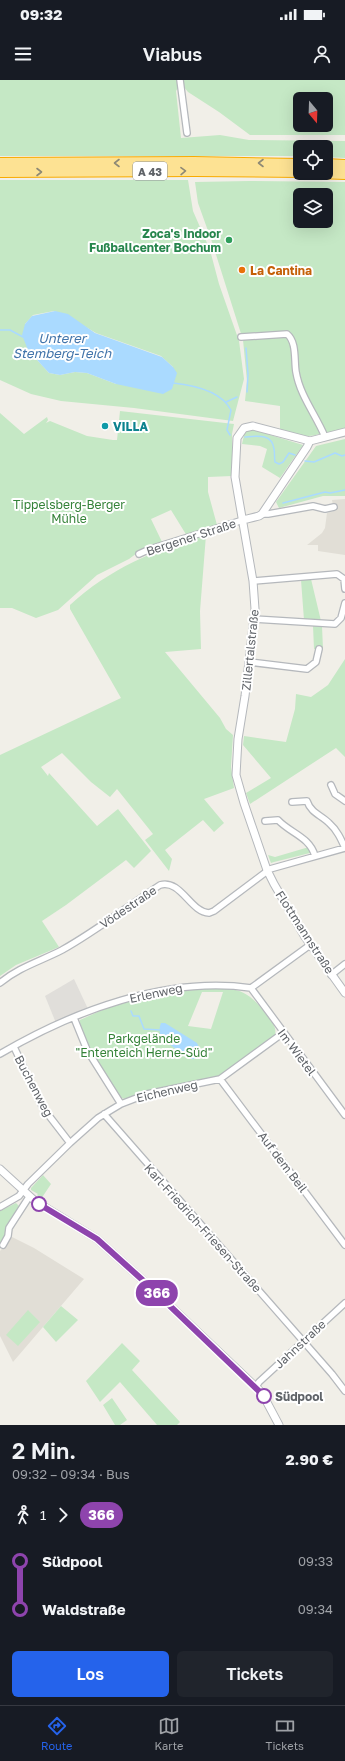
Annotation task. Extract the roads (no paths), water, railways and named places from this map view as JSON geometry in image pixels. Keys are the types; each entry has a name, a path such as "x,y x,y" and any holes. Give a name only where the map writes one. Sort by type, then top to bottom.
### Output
{"highway":[{"name":"A 43","path":"0,163 202,162 293,164"},
{"path":"333,164 345,165"},
{"name":"A 43","path":"0,172 293,172"},
{"path":"333,174 345,174"}],"street":[{"path":"180,80 187,133"},
{"path":"241,337 287,334 290,336 300,387 325,437"},
{"name":"Zillertalstraße","path":"267,870 236,775 238,739 254,620 253,581 235,477 235,451 237,438 244,428 253,426 310,441"},
{"path":"262,514 310,441 345,432"},
{"path":"243,520 262,514 313,506 325,509 334,507"},
{"name":"Bergener Straße","path":"139,554 150,549 243,520"},
{"path":"253,581 337,574 344,579 345,589"},
{"path":"254,620 335,624 338,623 341,618 345,603"},
{"path":"249,662 307,669 316,662 319,649"},
{"path":"331,785 335,794 345,801"},
{"name":"Vödestraße","path":"0,984 22,968 81,939 160,885 167,884 174,887 201,911 209,913 214,911 267,870 345,848 337,832 329,823 310,809 307,801 292,802"},
{"path":"265,821 278,820 308,843 315,856"},
{"name":"Flottmannstraße","path":"267,870 310,945 345,993"},
{"path":"251,988 310,945"},
{"path":"331,975 345,964"},
{"name":"Erlenweg","path":"0,1054 74,1018 123,1000 174,988 217,985 251,988"},
{"name":"Im Wietel","path":"251,988 345,1115"},
{"path":"74,1018 87,1050 121,1104"},
{"name":"Eichenweg","path":"0,1207 19,1196 28,1184 70,1143 104,1114 121,1104 147,1094 220,1079 283,1033"},
{"name":"Buchenweg","path":"14,1046 43,1108 70,1143"},
{"name":"Auf dem Beil","path":"220,1079 345,1245"},
{"name":"Karl-Friedrich-Friesen-Straße","path":"104,1114 109,1122 304,1341 345,1392"},
{"path":"0,1169 30,1197 53,1213 97,1239 256,1387 264,1396 279,1425"},
{"path":"3,1245 8,1236 9,1228 30,1197"},
{"name":"Jahnstraße","path":"256,1387 259,1382 345,1303"}],"water":[{"name":"Unterer Stemberg-Teich","path":"55,311 68,314 95,333 162,357 177,373 172,389 163,394 116,384 87,373 75,372 60,375 49,373 28,350 22,335 25,324 32,316"},
{"path":"161,1023 165,1023 197,1043 200,1049 198,1057 188,1059 162,1038 160,1027"}],"waterway":[{"path":"0,330 10,330 23,337"},
{"path":"246,348 248,374 247,392"},
{"path":"173,383 189,385 205,390 226,403 231,410 227,430 230,435"},
{"path":"226,402 237,397"},
{"path":"245,437 263,437 270,440 273,444 275,462 279,464 283,462 289,453 295,455"},
{"path":"305,461 314,462 335,453 342,456 345,455"},
{"path":"283,503 325,492 330,493 345,490"},
{"path":"131,1011 133,1016 139,1016 144,1029 160,1030"}],"place":[{"name":"Zoca's Indoor Fußballcenter Bochum","path":"229,240"},
{"name":"La Cantina","path":"242,270"},
{"name":"VILLA","path":"105,426"},
{"name":"Südpool","path":"264,1396"}],"park label":[{"name":"Tippelsberg-Berger Mühle","path":"69,511"},
{"name":"Parkgelände \"Ententeich Herne-Süd\"","path":"144,1045"}]}
